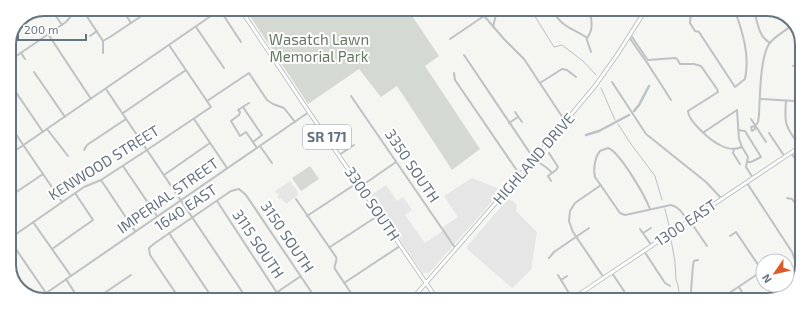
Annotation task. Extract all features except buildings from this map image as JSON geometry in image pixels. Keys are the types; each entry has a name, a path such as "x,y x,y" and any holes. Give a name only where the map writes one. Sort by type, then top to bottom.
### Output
{"main road":[{"name":"3300 SOUTH","path":"245,16 433,293"},
{"name":"HIGHLAND DRIVE","path":"417,293 566,122 602,77 641,16"},
{"name":"1300 EAST","path":"581,293 795,151"}],"street":[{"path":"56,16 62,25"},
{"path":"16,56 73,16"},
{"path":"87,16 103,40 102,53"},
{"path":"126,16 131,23"},
{"path":"103,40 142,16"},
{"path":"16,150 212,16"},
{"path":"225,16 241,42"},
{"path":"450,39 484,16 523,59 566,122"},
{"path":"493,27 496,16"},
{"path":"556,16 564,25 587,38 591,52"},
{"path":"587,38 591,32 590,16"},
{"path":"691,16 690,23 695,31 699,32 736,87 745,79 746,58 744,37 737,16"},
{"path":"756,16 761,34 765,40 770,43"},
{"path":"196,27 224,68"},
{"path":"755,126 759,118 763,59 766,50 770,43 789,27"},
{"path":"90,36 97,31"},
{"path":"48,34 91,99"},
{"path":"629,36 647,60 671,100"},
{"path":"169,45 207,101 249,73 268,100 273,104 284,108 295,122"},
{"path":"21,53 25,59"},
{"path":"464,55 534,159 542,166 548,167 552,173"},
{"path":"647,60 675,58 680,64 698,64 718,92 688,111 688,114 695,124 719,145 734,149 742,147"},
{"path":"540,83 562,69 567,70 576,77"},
{"path":"123,114 186,70"},
{"path":"34,72 65,117"},
{"path":"454,73 455,80 520,175"},
{"path":"612,82 646,134 706,182 722,199"},
{"path":"106,89 243,293"},
{"path":"16,92 43,132"},
{"name":"3350 SOUTH","path":"351,96 456,249"},
{"path":"760,99 795,101"},
{"name":"KENWOOD STREET","path":"16,235 88,184 100,180 194,119 211,107 207,101"},
{"path":"786,101 786,124 795,138"},
{"path":"249,103 238,110 240,112 239,115 230,121 240,136 246,132 257,148"},
{"path":"243,107 262,135 253,142"},
{"path":"704,132 737,110 739,139 747,156 746,167 753,178"},
{"name":"IMPERIAL STREET","path":"46,293 309,112"},
{"path":"515,112 522,122"},
{"path":"509,123 518,117"},
{"path":"84,150 87,145 126,119"},
{"path":"194,119 227,168"},
{"path":"751,120 766,142"},
{"path":"47,129 68,156"},
{"path":"738,130 745,130 760,157 751,162 747,162"},
{"path":"769,133 785,157"},
{"path":"16,134 62,202"},
{"path":"164,175 210,143"},
{"path":"339,155 354,145"},
{"path":"260,146 272,163"},
{"path":"650,209 636,182 614,152 608,148 602,149 597,156 594,172 621,214 624,215 650,209 665,205 676,206 707,246"},
{"path":"734,149 733,153 740,164"},
{"path":"549,153 558,167 557,170 548,176 550,180"},
{"path":"791,153 795,159"},
{"path":"360,187 396,162"},
{"path":"123,165 158,216"},
{"path":"16,191 43,174"},
{"path":"100,180 135,231"},
{"path":"307,216 357,182"},
{"path":"746,183 792,252 795,260"},
{"path":"601,185 579,199 571,208 569,214 569,224 604,278"},
{"name":"1640 EAST","path":"176,293 150,255 148,250 151,245 232,190 239,189"},
{"name":"3150 SOUTH","path":"239,189 246,194 312,293"},
{"path":"52,249 93,220 75,193"},
{"path":"787,198 792,199 795,203"},
{"path":"296,199 337,258 334,267 351,293"},
{"name":"3115 SOUTH","path":"216,201 277,292"},
{"path":"330,247 379,215"},
{"path":"34,222 71,276"},
{"path":"549,258 554,252 589,228"},
{"path":"643,233 650,228"},
{"path":"640,229 652,246"},
{"path":"730,236 736,232 755,260"},
{"path":"169,233 209,293"},
{"path":"344,283 400,246"},
{"path":"16,248 46,293"},
{"path":"644,251 664,283 670,286"},
{"path":"692,293 693,265 694,261 698,260"},
{"path":"612,273 625,293"},
{"path":"104,293 131,274"},
{"path":"277,292 300,276"},
{"path":"558,276 562,280 569,293"},
{"path":"562,280 567,276"},
{"path":"730,293 755,277"},
{"path":"66,279 75,293"},
{"path":"739,287 743,293"}],"shaded area":[{"path":"472,178 502,190 429,273 423,273 370,196 386,185 397,201 403,197 412,210 405,215 425,243 444,230 443,227 458,217 444,196"},
{"path":"290,181 298,192 298,195 286,204 281,198 279,199 277,197 279,193 277,194 275,191"},
{"path":"507,200 514,202 517,206 516,211 537,232 531,270 512,288 467,249 467,246"}],"green space":[{"name":"Wasatch Lawn Memorial Park","path":"250,16 412,16 439,56 425,66 480,149 452,170 397,86 381,97 359,69 308,104"},
{"path":"310,166 319,179 301,191 292,178"}],"waterway":[{"path":"535,16 554,47 562,45 583,61 596,75"},
{"path":"634,111 639,105 649,86"},
{"path":"601,88 615,120"},
{"path":"586,135 599,131 629,115"},
{"path":"618,124 655,176 662,200"},
{"path":"665,209 670,230"},
{"path":"671,239 679,293"}]}
